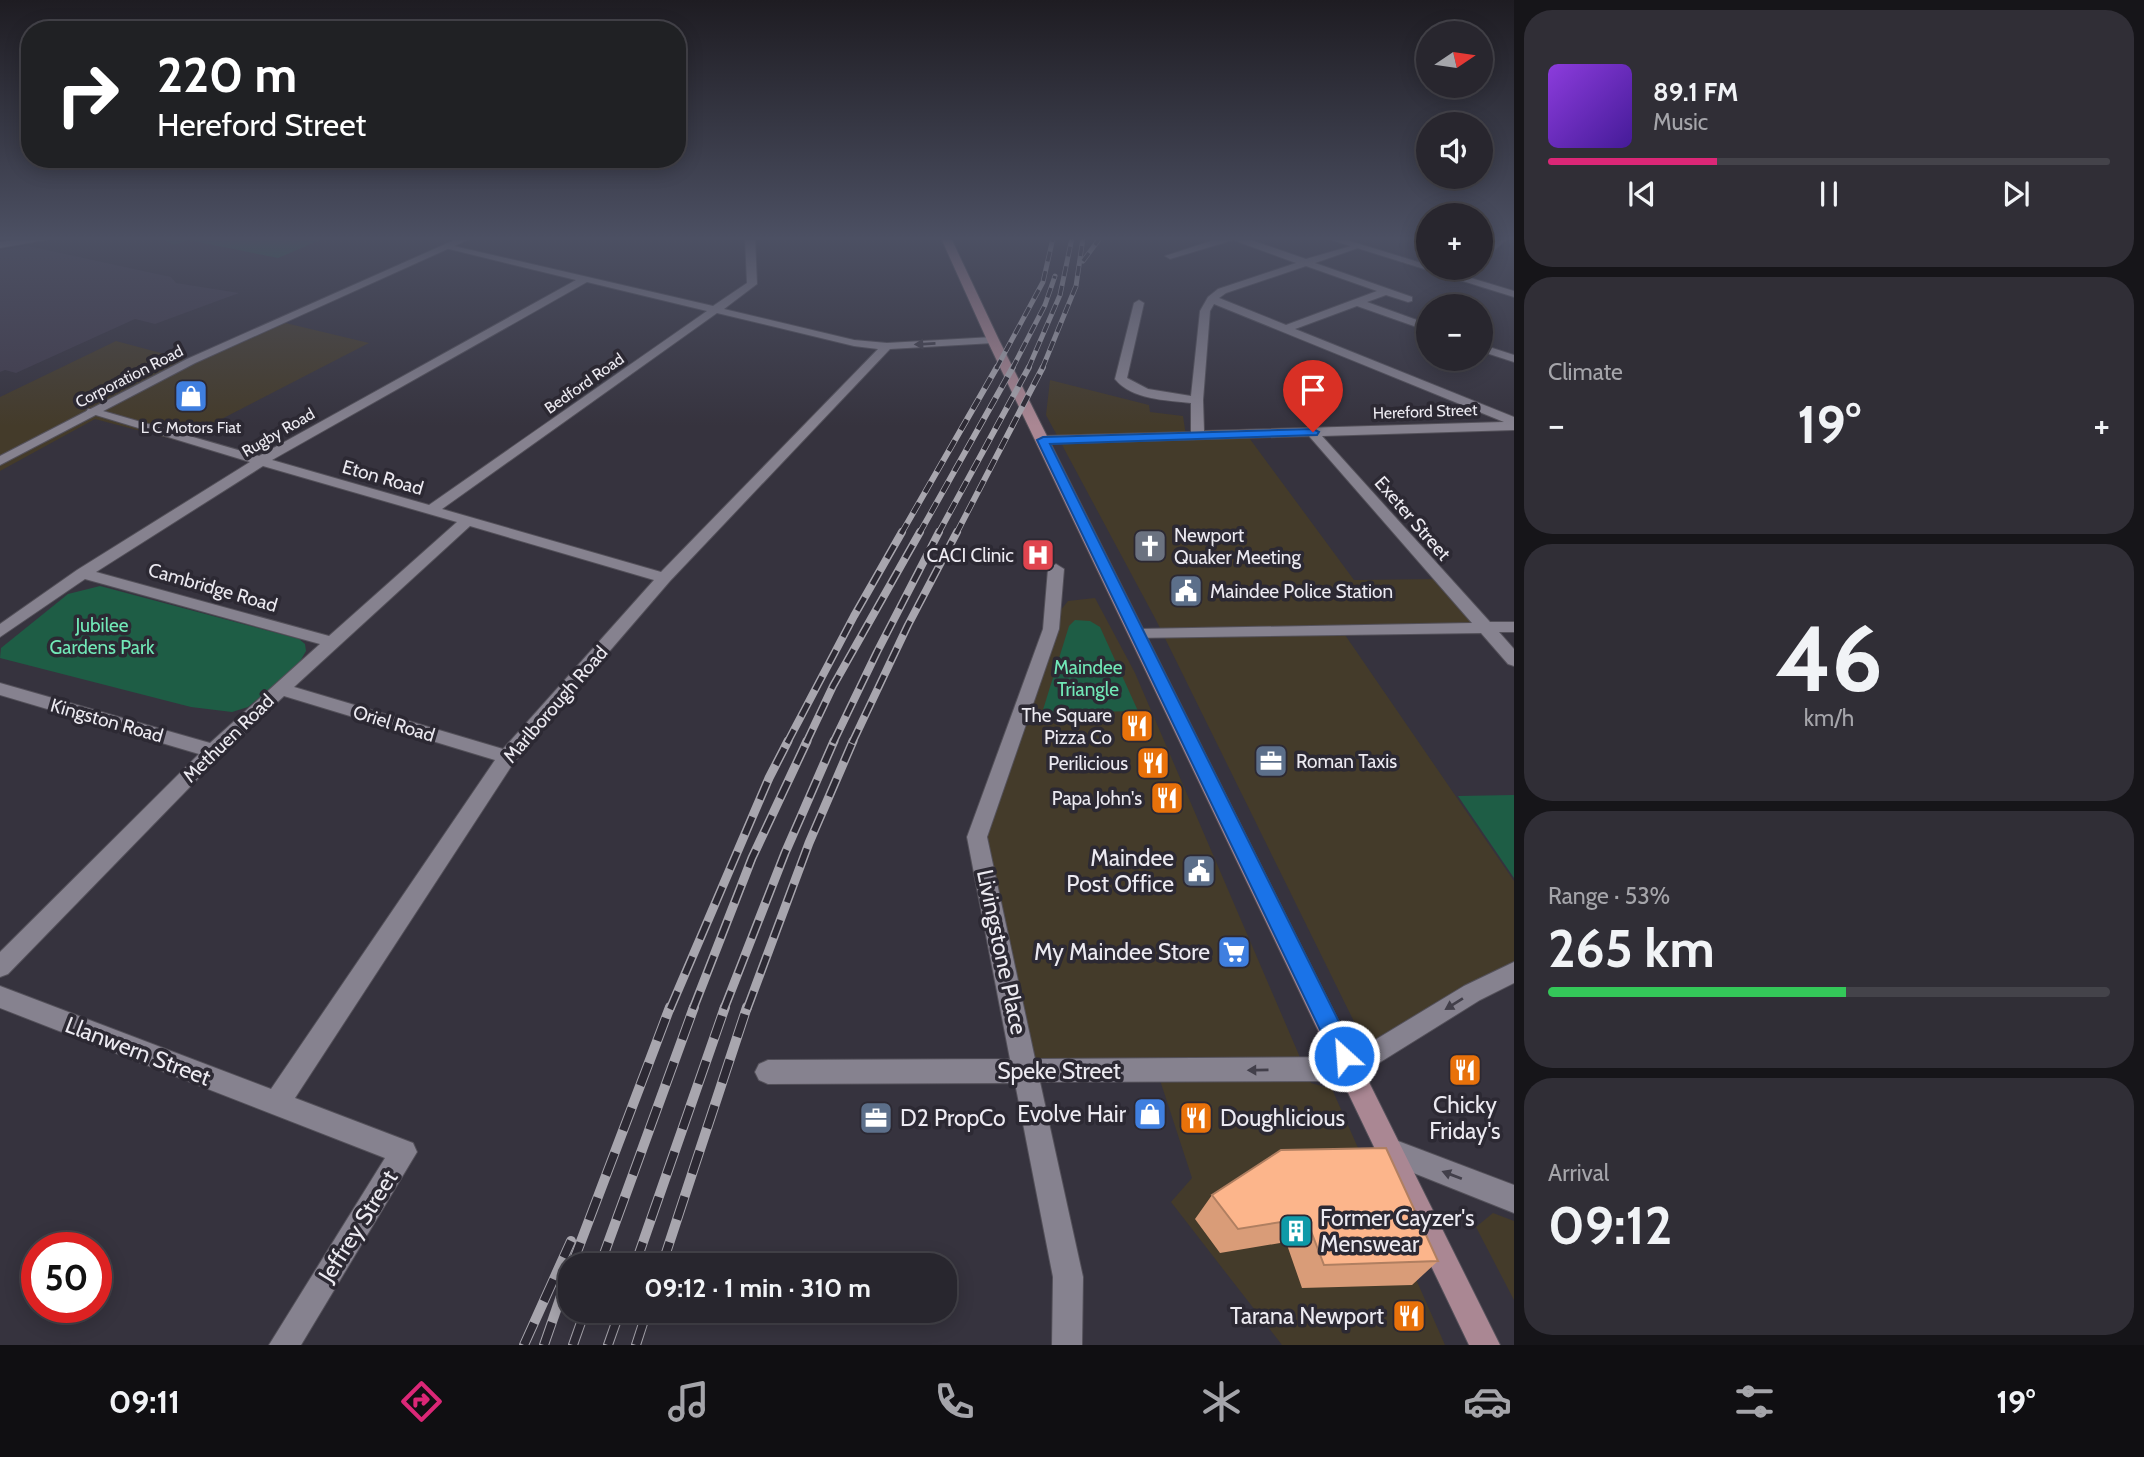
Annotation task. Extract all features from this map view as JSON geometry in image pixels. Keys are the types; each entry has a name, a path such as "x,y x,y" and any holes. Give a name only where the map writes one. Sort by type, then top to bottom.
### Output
{"main road":[{"path":"975,301 1485,1345"}],"street":[{"name":"Corporation Road","path":"0,461 234,341 325,301"},
{"name":"Rugby Road","path":"0,632 83,573 261,461 546,301"},
{"path":"676,301 854,343 887,345 993,340"},
{"name":"Bedford Road","path":"431,510 727,301"},
{"path":"1198,436 1197,400 1205,311 1211,301"},
{"path":"1217,301 1288,328 1514,424"},
{"path":"1288,328 1364,301"},
{"path":"1139,303 1121,379 1125,385 1137,390 1197,400"},
{"path":"1359,303 1416,324"},
{"name":"Marlborough Road","path":"276,1104 507,757 664,578 887,345"},
{"path":"1493,352 1514,359"},
{"name":"Eton Road","path":"92,412 664,578"},
{"name":"Hereford Street","path":"1043,440 1514,424"},
{"name":"Exeter Street","path":"1313,432 1514,660"},
{"name":"Methuen Road","path":"0,967 214,751 467,521"},
{"name":"Livingstone Place","path":"1056,569 1051,629 977,837 1068,1277 1067,1345"},
{"name":"Cambridge Road","path":"83,573 331,642"},
{"path":"0,610 21,615"},
{"path":"1138,634 1514,627"},
{"name":"Kingston Road","path":"0,689 214,751"},
{"name":"Oriel Road","path":"280,689 507,757"},
{"path":"1350,1069 1472,993 1514,972"},
{"name":"Llanwern Street","path":"0,998 276,1104"},
{"name":"Speke Street","path":"768,1072 1350,1069"},
{"name":"Jeffrey Street","path":"276,1104 404,1152 284,1345"},
{"path":"1390,1151 1514,1199"}],"shaded area":[{"path":"0,301 218,301 155,324 135,319 16,373 5,370 0,372"},
{"path":"277,321 369,343 179,441 95,419 0,471 0,397 116,341 191,361"},
{"path":"1050,380 1149,405 1150,412 1183,416 1186,436 1247,435 1354,580 1441,579 1485,628 1343,632 1514,881 1514,972 1371,1056 1156,620 1046,415"},
{"path":"1095,598 1135,673 1311,1083 1332,1089 1445,1345 1282,1345 1171,1202 1192,1178 1157,1071 1027,1071 977,837 1056,616 1068,601"},
{"path":"1493,1213 1514,1221 1514,1300 1476,1227"}],"green space":[{"name":"Jubilee Gardens Park","path":"100,586 299,639 305,644 306,651 298,665 248,707 232,712 191,707 0,658 1,648 68,594"},
{"name":"Maindee Triangle","path":"1075,620 1090,621 1100,627 1138,711 1042,713 1069,626"},
{"path":"1514,795 1514,878 1458,796"}],"building":[{"path":"1386,1148 1438,1261 1324,1265 1306,1218 1238,1229 1212,1195 1281,1150"}],"railway":[{"path":"996,369 1033,301"},
{"path":"1012,369 1046,301"},
{"path":"1028,368 1058,301"},
{"path":"1042,369 1070,301"},
{"path":"901,534 997,367"},
{"path":"919,534 1013,367"},
{"path":"938,534 1028,368"},
{"path":"956,534 1042,369"},
{"path":"787,743 902,532"},
{"path":"806,743 833,686 920,532"},
{"path":"833,743 939,532"},
{"path":"852,743 908,625 957,532"},
{"path":"670,1009 769,778 788,741"},
{"path":"693,1009 752,858 807,741"},
{"path":"724,1009 785,853 834,741"},
{"path":"747,1009 809,843 853,741"},
{"path":"577,1253 670,1007"},
{"path":"604,1253 694,1007"},
{"path":"639,1253 725,1007"},
{"path":"666,1253 747,1007"},
{"path":"524,1345 571,1241"},
{"path":"544,1345 558,1305"},
{"path":"573,1345 581,1323"},
{"path":"608,1345 616,1323"},
{"path":"636,1345 643,1323"}],"place":[{"name":"L C Motors Fiat","path":"191,396"},
{"name":"Newport Quaker Meeting","path":"1150,546"},
{"name":"CACI Clinic","path":"1038,555"},
{"name":"Maindee Police Station","path":"1186,591"},
{"name":"The Square Pizza Co","path":"1137,726"},
{"name":"Roman Taxis","path":"1271,761"},
{"name":"Perilicious","path":"1153,763"},
{"name":"Papa John's","path":"1167,798"},
{"name":"Maindee Post Office","path":"1199,871"},
{"name":"My Maindee Store","path":"1234,952"},
{"name":"Chicky Friday's","path":"1465,1070"},
{"name":"Evolve Hair","path":"1150,1114"},
{"name":"D2 PropCo","path":"876,1118"},
{"name":"Doughlicious","path":"1196,1118"},
{"name":"Former Cayzer's Menswear","path":"1296,1231"},
{"name":"Tarana Newport","path":"1409,1316"}],"route":[{"path":"1313,432 1043,440 1344,1056"}]}
